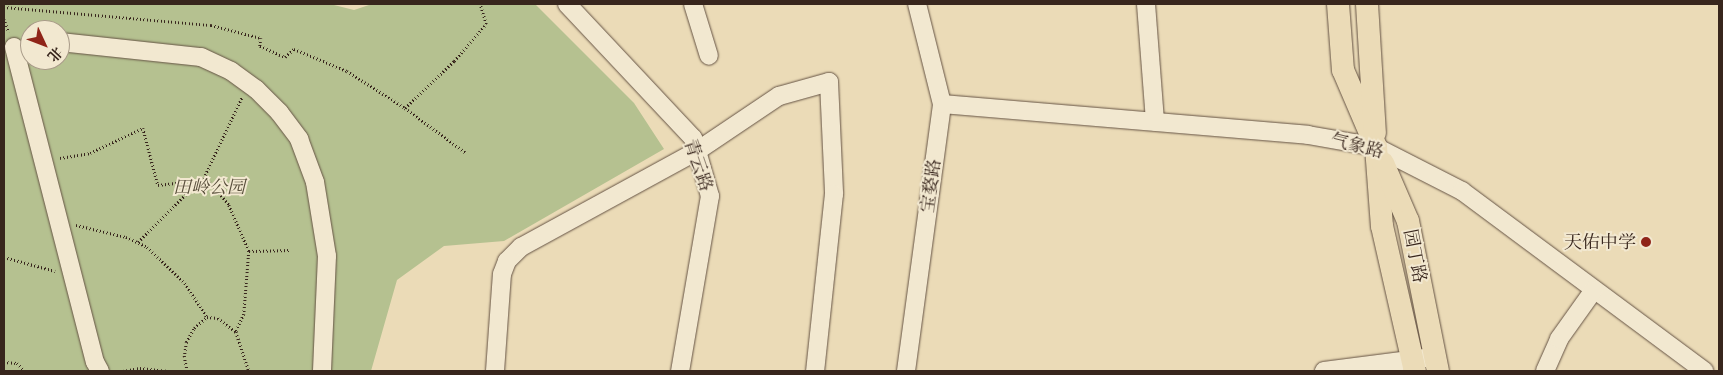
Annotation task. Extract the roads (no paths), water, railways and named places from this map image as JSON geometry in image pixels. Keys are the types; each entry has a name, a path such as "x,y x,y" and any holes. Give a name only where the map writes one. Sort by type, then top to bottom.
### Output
{"main road":[{"name":"园丁路","path":"1338,4 1343,70 1408,221 1426,365"},
{"name":"园丁路","path":"1367,4 1376,147"}],"street":[{"name":"青云路","path":"567,4 693,138 710,196 680,371"},
{"path":"693,4 709,56"},
{"name":"宝婺路","path":"906,371 942,104 917,4"},
{"path":"1146,4 1156,122"},
{"path":"70,43 201,57 248,83 279,112 299,139 315,182 327,256 322,371"},
{"path":"16,47 95,362 100,371"},
{"path":"495,371 502,274 507,261 521,247 697,151 779,96 829,82 834,194 815,371"},
{"name":"气象路","path":"942,104 1308,135 1376,147 1462,191 1704,371"},
{"path":"1545,371 1559,339 1594,290"},
{"path":"1324,371 1426,365"}],"place":[{"name":"天佑中学","path":"1646,242"}],"park label":[{"name":"田岭公园","path":"209,187"}]}
